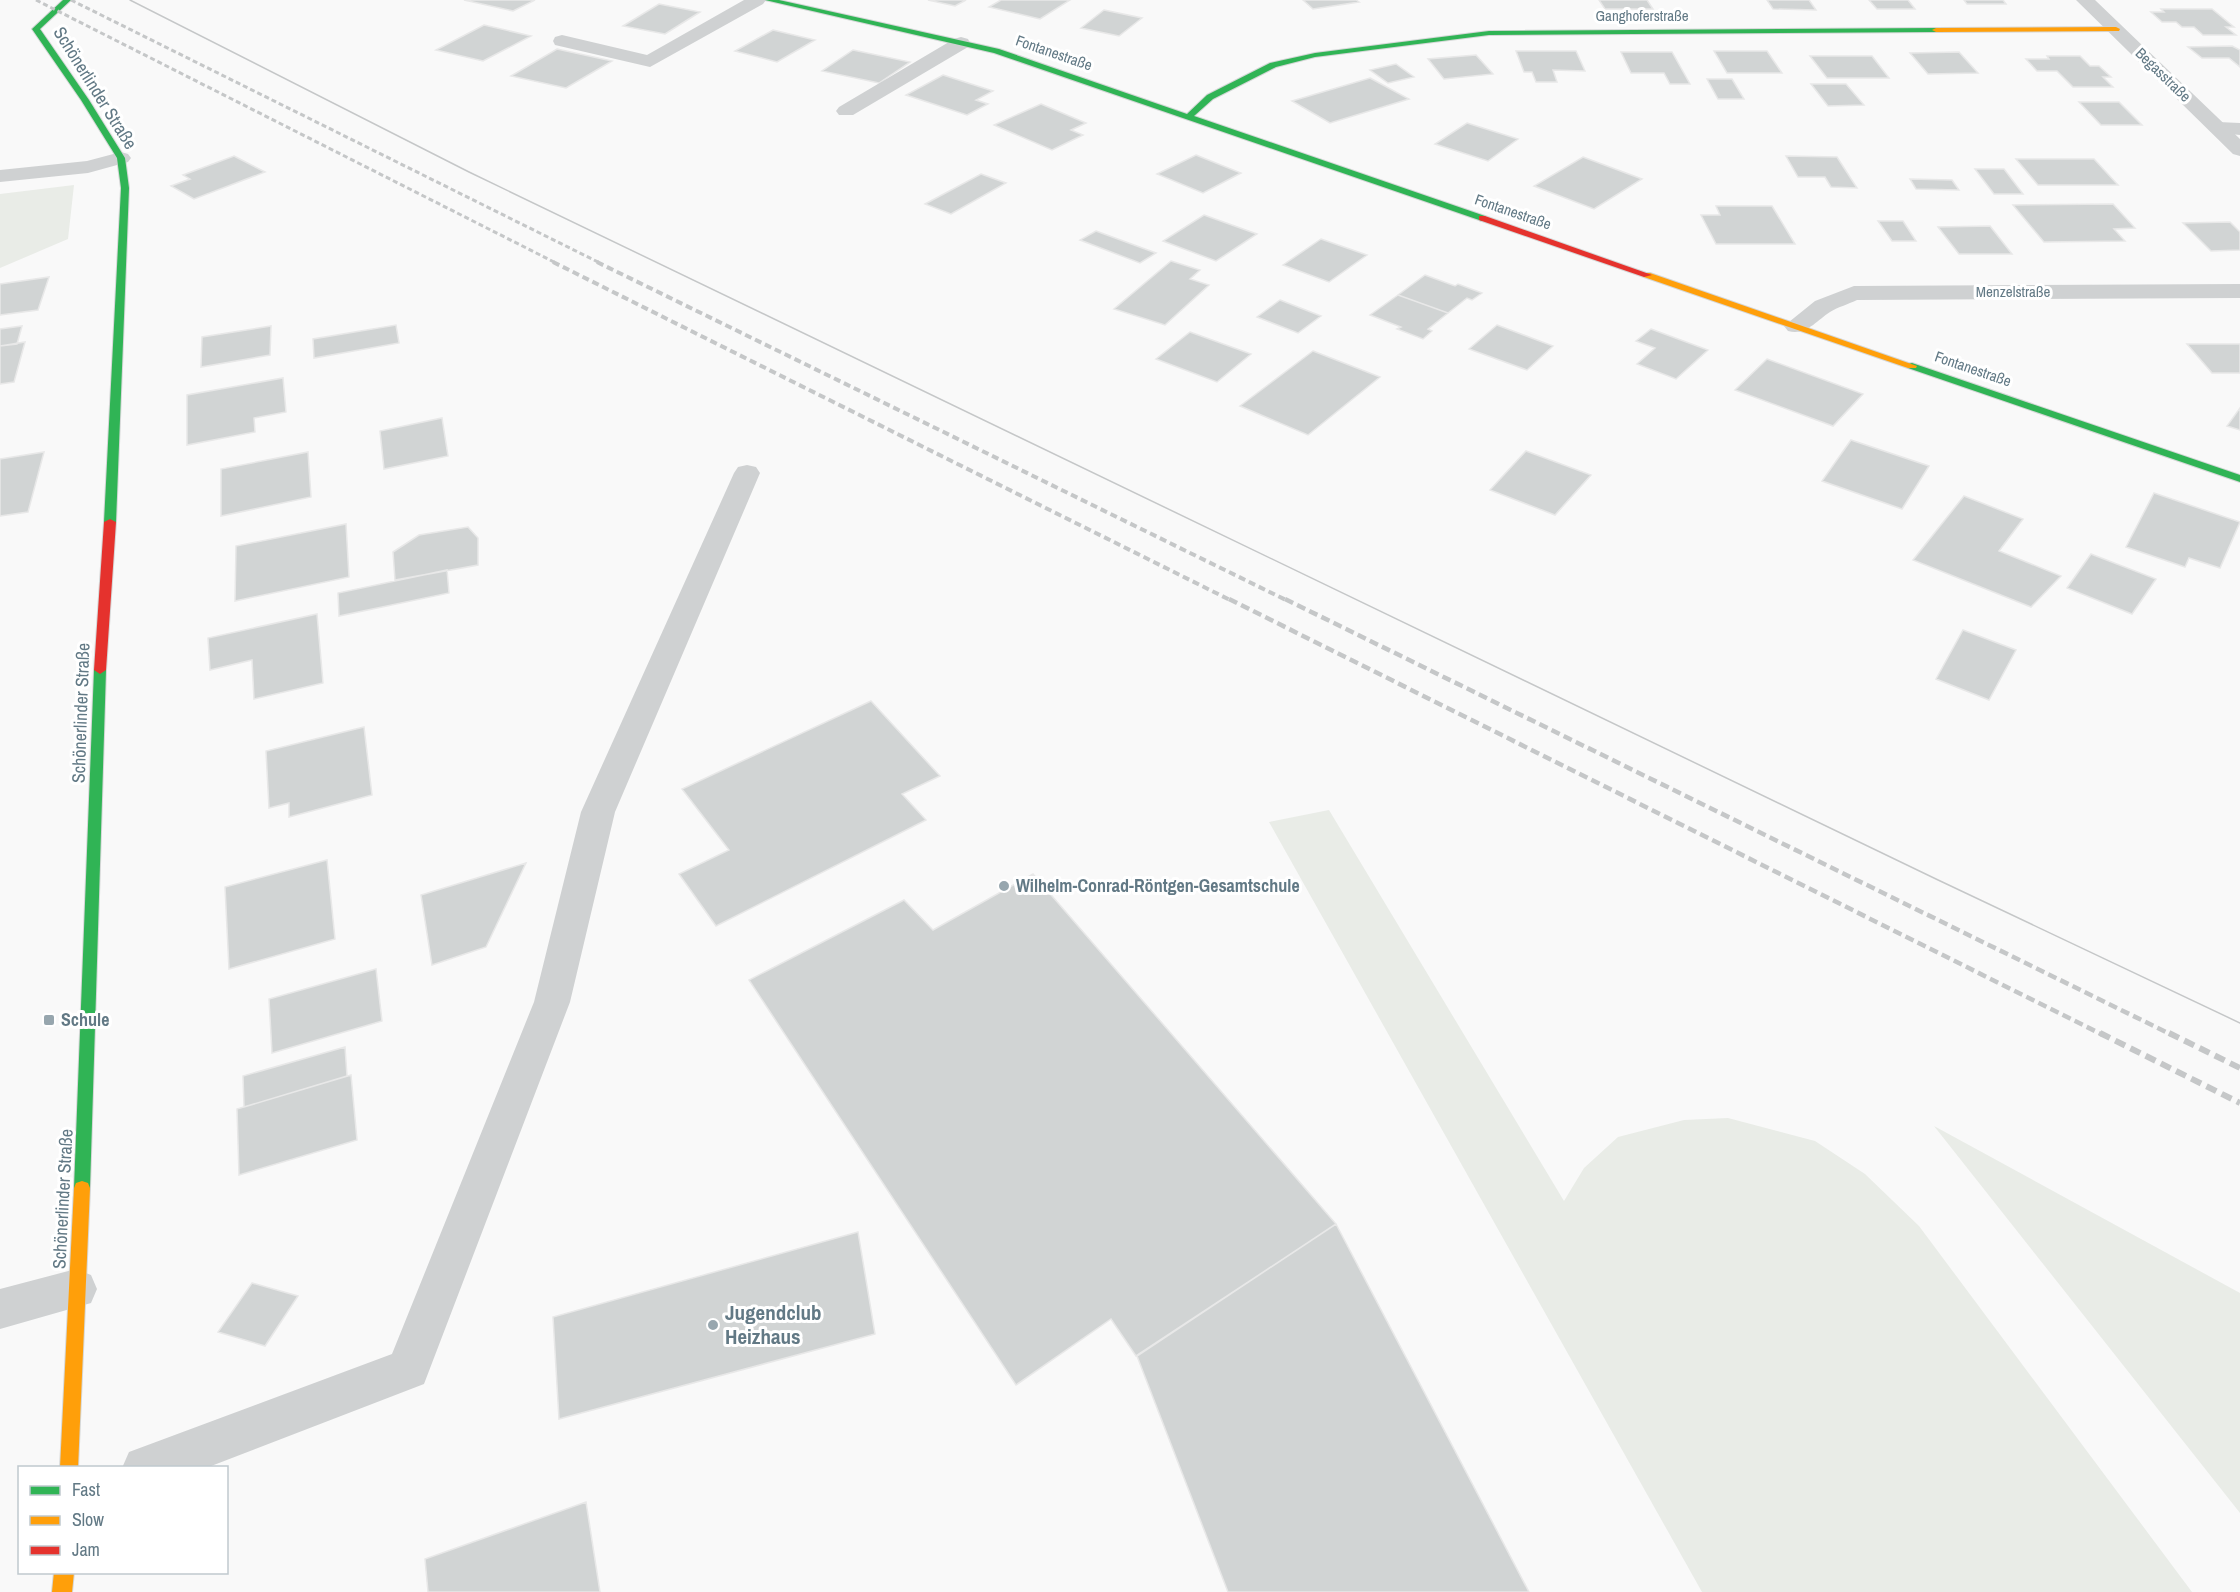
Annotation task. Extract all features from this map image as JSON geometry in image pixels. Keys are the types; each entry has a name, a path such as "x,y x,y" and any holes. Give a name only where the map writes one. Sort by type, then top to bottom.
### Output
{"street":[{"name":"Schönerlinder Straße","path":"68,0 36,29 85,100 121,158 125,188 108,566 100,657 88,1068 69,1466"},
{"path":"562,41 650,61 757,0"},
{"name":"Fontanestraße","path":"769,0 1002,53 2240,479"},
{"name":"Begasstraße","path":"2085,0 2240,150"},
{"name":"Ganghoferstraße","path":"1187,118 1210,97 1273,65 1315,55 1489,33 2116,29"},
{"path":"846,111 961,43"},
{"path":"2218,128 2240,129"},
{"path":"0,176 88,167 121,158"},
{"name":"Menzelstraße","path":"1796,326 1823,306 1854,293 2240,291"},
{"path":"148,1466 408,1369 552,1002 598,812 747,473"},
{"path":"0,1309 76,1289"},
{"path":"63,1592 64,1574"}],"shaded area":[{"path":"74,185 68,239 0,268 0,194"},
{"path":"1329,810 1564,1201 1584,1168 1618,1137 1684,1120 1728,1118 1815,1141 1865,1174 1919,1226 2192,1592 1702,1592 1269,822"},
{"path":"1934,1126 2240,1293 2240,1513"}],"building":[{"path":"464,0 535,0 513,11"},
{"path":"928,0 966,0 955,6"},
{"path":"1001,0 1070,0 1040,19 989,7"},
{"path":"1303,0 1356,0 1359,2 1313,9"},
{"path":"1599,0 1647,0 1653,9 1605,9"},
{"path":"1767,0 1809,0 1816,10 1773,9"},
{"path":"1869,0 1908,0 1915,9 1877,9"},
{"path":"1964,0 2003,0 2006,4 1967,4"},
{"path":"659,4 700,12 665,34 623,26"},
{"path":"2161,9 2212,9 2234,27 2226,27 2236,35 2203,35 2194,27 2182,27 2176,22 2162,22 2151,12 2164,12"},
{"path":"1104,10 1142,18 1119,36 1081,28"},
{"path":"484,25 531,36 483,61 436,50"},
{"path":"773,30 815,40 777,62 735,51"},
{"path":"2232,46 2240,50 2240,67 2229,58 2202,58 2188,47"},
{"path":"557,49 612,61 566,88 511,76"},
{"path":"853,50 910,62 879,83 822,71"},
{"path":"1516,51 1576,51 1585,71 1553,70 1557,82 1536,82 1532,72 1524,72"},
{"path":"1714,51 1767,51 1782,73 1727,73"},
{"path":"1621,52 1672,52 1690,84 1670,84 1664,73 1631,73"},
{"path":"1959,52 1978,73 1928,74 1910,53"},
{"path":"1476,55 1493,74 1444,79 1428,59"},
{"path":"1810,56 1872,56 1889,78 1827,78"},
{"path":"2047,56 2080,56 2090,66 2099,66 2111,77 2103,77 2113,87 2073,87 2057,71 2037,71 2026,59 2049,59"},
{"path":"1396,64 1414,77 1388,83 1370,70"},
{"path":"943,75 993,91 976,100 988,104 967,115 906,95"},
{"path":"1370,78 1409,99 1330,123 1292,101"},
{"path":"1707,79 1732,79 1744,99 1718,99"},
{"path":"1811,84 1846,84 1864,105 1828,106"},
{"path":"2079,102 2119,102 2142,125 2101,125"},
{"path":"1041,104 1086,123 1071,130 1083,135 1052,150 994,125"},
{"path":"1467,123 1518,139 1488,161 1435,144"},
{"path":"1196,155 1241,173 1203,193 1157,174"},
{"path":"234,156 265,172 194,199 171,186 190,179 183,175"},
{"path":"1786,156 1837,157 1857,188 1831,187 1825,177 1798,177"},
{"path":"1583,157 1642,179 1594,209 1534,186"},
{"path":"2016,159 2094,159 2118,185 2038,185"},
{"path":"1975,169 2004,169 2023,194 1994,194"},
{"path":"981,174 1006,183 951,214 925,204"},
{"path":"1910,179 1952,180 1959,190 1916,189"},
{"path":"2113,204 2135,228 2114,229 2125,241 2044,242 2013,205"},
{"path":"1716,206 1772,206 1795,244 1716,244 1701,215 1720,215"},
{"path":"1204,215 1257,234 1216,261 1163,241"},
{"path":"1878,221 1903,221 1916,241 1892,241"},
{"path":"2230,222 2240,232 2240,250 2211,251 2183,223"},
{"path":"1990,226 2012,254 1959,254 1938,227"},
{"path":"1096,231 1156,253 1140,263 1080,240"},
{"path":"1321,239 1367,255 1329,282 1283,265"},
{"path":"1171,261 1200,270 1190,279 1209,285 1165,325 1114,309"},
{"path":"1425,275 1482,293 1472,300 1467,298 1448,313 1398,295"},
{"path":"49,277 38,310 0,315 0,284"},
{"path":"1398,295 1448,313 1428,329 1432,331 1423,339 1397,329 1401,327 1370,315"},
{"path":"1280,300 1321,316 1298,333 1257,317"},
{"path":"396,325 399,343 314,358 313,339"},
{"path":"1497,325 1553,346 1527,370 1469,349"},
{"path":"22,326 17,344 0,346 0,329"},
{"path":"271,326 270,355 201,367 202,337"},
{"path":"1651,329 1708,350 1676,379 1637,364 1655,348 1636,341"},
{"path":"1190,332 1251,354 1217,382 1156,359"},
{"path":"25,342 14,382 0,384 0,346"},
{"path":"2187,344 2240,344 2240,373 2212,373"},
{"path":"1313,351 1380,377 1308,435 1240,406"},
{"path":"1767,359 1863,394 1833,426 1735,390"},
{"path":"283,378 286,412 254,418 255,432 187,445 187,395"},
{"path":"2240,408 2240,430 2227,426"},
{"path":"442,418 448,456 384,469 380,431"},
{"path":"1851,440 1929,466 1902,509 1822,481"},
{"path":"1526,451 1591,475 1555,515 1490,490"},
{"path":"44,452 28,512 0,516 0,459"},
{"path":"308,452 311,497 221,516 221,469"},
{"path":"2154,493 2240,522 2220,568 2189,558 2185,567 2126,547"},
{"path":"1964,496 2023,519 1999,551 2061,576 2031,607 1913,560"},
{"path":"346,524 349,577 235,601 236,546"},
{"path":"468,527 478,538 478,565 395,580 393,552 419,535"},
{"path":"2091,554 2156,579 2132,614 2067,588"},
{"path":"447,570 449,593 339,616 338,593"},
{"path":"317,614 323,683 254,699 252,660 210,670 208,638"},
{"path":"1963,630 2016,650 1989,700 1936,679"},
{"path":"871,701 940,776 902,794 926,820 716,926 679,874 729,850 682,789"},
{"path":"364,727 372,795 289,817 289,803 269,808 266,751"},
{"path":"327,860 335,939 229,969 225,887"},
{"path":"526,863 486,947 432,965 421,895"},
{"path":"1033,874 1336,1224 1136,1356 1111,1319 1016,1385 749,980 904,900 933,930"},
{"path":"376,969 382,1021 272,1053 269,999"},
{"path":"345,1047 347,1076 244,1107 243,1076"},
{"path":"351,1075 357,1140 239,1175 237,1109"},
{"path":"1336,1224 1529,1592 1228,1592 1137,1356"},
{"name":"Jugendclub Heizhaus","path":"858,1232 875,1334 559,1419 553,1317"},
{"path":"252,1283 298,1296 265,1346 218,1332"},
{"path":"586,1502 600,1592 428,1592 425,1559"}],"tram line":[{"path":"130,0 469,172 1936,879 2240,1023"}],"railway":[{"path":"36,0 556,263"},
{"path":"71,0 600,263"},
{"path":"553,262 1232,601"},
{"path":"597,262 1288,601"},
{"path":"1229,599 2103,1035"},
{"path":"1285,599 2172,1035"},
{"path":"2100,1033 2240,1103"},
{"path":"2169,1033 2240,1068"}],"traffic: fast":[{"path":"67,0 36,29 85,100 121,158 125,188 110,522"},
{"path":"769,0 996,51 1482,218"},
{"path":"1187,118 1210,97 1273,65 1315,55 1489,33 1936,30"},
{"path":"1912,366 2240,479"},
{"path":"82,1188 100,670"}],"traffic: slow":[{"path":"1936,30 2116,29"},
{"path":"1647,275 1912,366"},
{"path":"69,1466 82,1188"},
{"path":"62,1592 64,1574"}],"traffic: jam":[{"path":"1482,218 1647,275"},
{"path":"100,670 110,522"}],"place":[{"name":"Wilhelm-Conrad-Röntgen-Gesamtschule","path":"1004,886"},
{"name":"Schule","path":"49,1020"},
{"name":"Jugendclub Heizhaus","path":"713,1325"}]}
